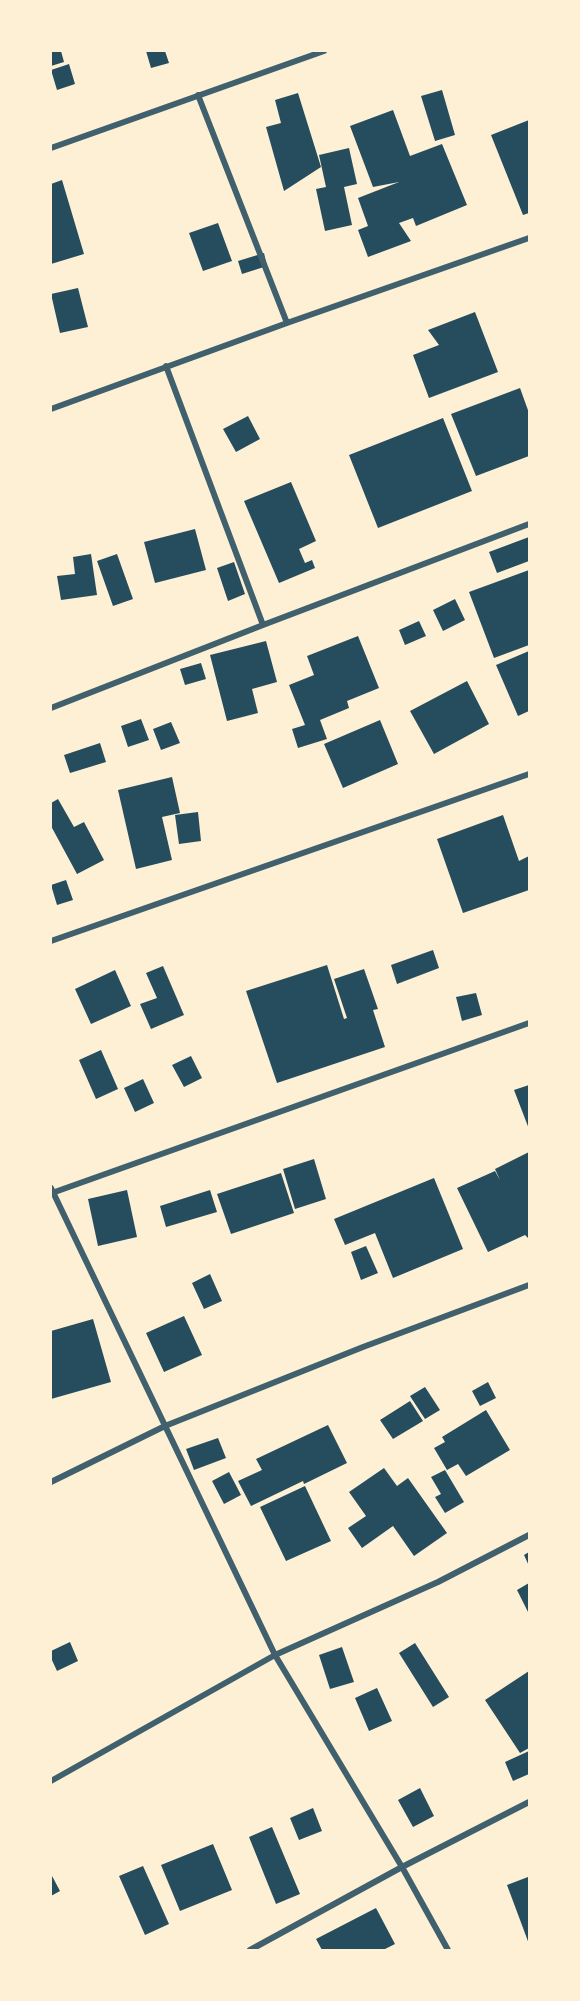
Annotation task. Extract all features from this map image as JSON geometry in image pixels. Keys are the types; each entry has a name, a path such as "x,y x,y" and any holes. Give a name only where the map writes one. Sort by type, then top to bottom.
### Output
{"street":[{"path":"51,148 324,51"},
{"path":"198,95 287,323"},
{"path":"51,409 529,238"},
{"path":"166,366 262,625"},
{"path":"51,708 529,524"},
{"path":"51,941 529,774"},
{"path":"448,1950 402,1867 275,1654 52,1191 529,1023"},
{"path":"51,1482 165,1426 309,1368 529,1285"},
{"path":"51,1781 275,1654 438,1582 529,1535"},
{"path":"250,1950 402,1867 529,1802"}],"building":[{"path":"51,51 61,51 64,62 51,66"},
{"path":"146,51 165,51 169,63 151,68"},
{"path":"69,64 75,84 57,90 51,70"},
{"path":"442,90 455,135 435,141 421,96"},
{"path":"298,93 321,167 284,191 266,127 281,123 275,100"},
{"path":"393,110 410,156 442,144 467,205 416,226 413,218 399,223 411,241 368,257 358,230 368,226 358,198 399,182 373,187 350,126"},
{"path":"529,120 529,213 523,215 491,135"},
{"path":"349,148 357,184 344,187 352,225 325,231 316,189 326,187 319,155"},
{"path":"62,180 84,254 51,264 51,184"},
{"path":"218,223 232,261 203,271 189,233"},
{"path":"264,253 267,266 242,274 238,261"},
{"path":"78,288 88,327 60,333 51,294"},
{"path":"475,312 498,372 429,398 413,355 439,345 428,330"},
{"path":"520,388 529,413 529,456 476,476 451,414"},
{"path":"248,416 260,439 236,452 223,429"},
{"path":"443,418 472,491 378,528 349,455"},
{"path":"291,482 316,541 299,549 305,563 312,560 315,568 279,583 244,501"},
{"path":"195,529 206,570 155,583 144,542"},
{"path":"529,537 529,561 497,573 489,552"},
{"path":"91,554 97,595 61,600 57,576 75,574 73,557"},
{"path":"117,554 133,599 113,606 97,561"},
{"path":"234,562 245,594 228,601 217,568"},
{"path":"529,570 529,645 494,658 469,592"},
{"path":"455,599 465,620 443,631 433,610"},
{"path":"419,621 426,636 405,645 399,630"},
{"path":"358,636 379,688 347,701 349,708 320,720 327,739 298,748 292,729 305,725 289,685 314,675 307,656"},
{"path":"266,641 277,682 252,689 258,713 227,721 210,655"},
{"path":"529,651 529,711 518,716 496,665"},
{"path":"201,663 206,679 185,685 180,669"},
{"path":"467,681 489,724 434,754 410,711"},
{"path":"141,719 149,740 128,747 121,726"},
{"path":"380,720 398,764 343,788 324,744"},
{"path":"171,722 180,743 161,750 153,729"},
{"path":"100,743 106,762 70,773 64,755"},
{"path":"172,777 180,813 162,817 172,860 136,869 118,790"},
{"path":"58,799 74,827 84,822 104,860 77,874 51,826 51,803"},
{"path":"198,812 201,841 179,844 175,815"},
{"path":"503,815 519,861 529,856 529,890 463,913 437,839"},
{"path":"66,880 73,900 57,905 51,885"},
{"path":"433,950 439,968 397,984 391,965"},
{"path":"327,965 344,1019 347,1018 334,979 364,969 378,1009 373,1010 385,1047 277,1083 246,991"},
{"path":"163,966 184,1015 151,1029 140,1004 157,998 146,973"},
{"path":"115,970 131,1006 91,1024 75,989"},
{"path":"476,993 482,1015 462,1021 456,997"},
{"path":"101,1050 118,1089 96,1099 79,1060"},
{"path":"191,1056 202,1078 184,1087 172,1065"},
{"path":"143,1079 154,1103 135,1112 124,1088"},
{"path":"529,1085 529,1129 514,1090"},
{"path":"529,1152 529,1239 525,1235 488,1252 457,1188 495,1171 500,1180 495,1169"},
{"path":"314,1159 326,1199 295,1209 283,1169"},
{"path":"281,1173 294,1213 231,1234 217,1194"},
{"path":"434,1178 463,1249 393,1278 375,1233 345,1245 334,1219"},
{"path":"127,1190 137,1237 98,1246 88,1199"},
{"path":"210,1190 217,1212 166,1227 160,1206"},
{"path":"366,1246 378,1273 361,1280 351,1252"},
{"path":"210,1274 222,1301 204,1309 192,1283"},
{"path":"184,1316 202,1355 164,1372 146,1333"},
{"path":"93,1319 111,1382 51,1399 51,1331"},
{"path":"488,1382 496,1398 480,1406 472,1391"},
{"path":"425,1387 440,1410 425,1419 410,1396"},
{"path":"410,1401 423,1421 393,1439 380,1420"},
{"path":"486,1410 510,1450 466,1476 458,1464 447,1470 434,1448 445,1442 442,1437"},
{"path":"328,1425 347,1463 251,1506 238,1481 262,1470 256,1459"},
{"path":"218,1438 226,1458 194,1470 186,1449"},
{"path":"384,1468 397,1486 408,1478 447,1533 414,1556 393,1526 362,1548 348,1528 366,1516 349,1492"},
{"path":"445,1470 464,1502 445,1513 435,1497 441,1494 431,1477"},
{"path":"229,1472 241,1495 224,1504 212,1481"},
{"path":"305,1486 331,1541 286,1561 260,1507"},
{"path":"529,1552 529,1566 524,1555"},
{"path":"529,1583 529,1614 517,1590"},
{"path":"70,1642 78,1661 57,1671 51,1658 51,1651"},
{"path":"415,1643 449,1697 433,1707 399,1653"},
{"path":"342,1647 354,1682 330,1689 319,1655"},
{"path":"529,1671 529,1748 520,1753 485,1700"},
{"path":"377,1688 392,1721 369,1731 355,1698"},
{"path":"529,1751 529,1774 513,1781 505,1762"},
{"path":"420,1788 434,1816 413,1827 398,1800"},
{"path":"313,1808 322,1831 299,1840 290,1818"},
{"path":"272,1827 300,1894 276,1904 249,1837"},
{"path":"213,1844 232,1890 180,1911 161,1865"},
{"path":"143,1866 169,1924 145,1935 119,1876"},
{"path":"51,1874 60,1891 51,1896"},
{"path":"528,1877 529,1881 529,1944 507,1885"},
{"path":"376,1908 395,1944 383,1950 322,1950 316,1939"}]}
